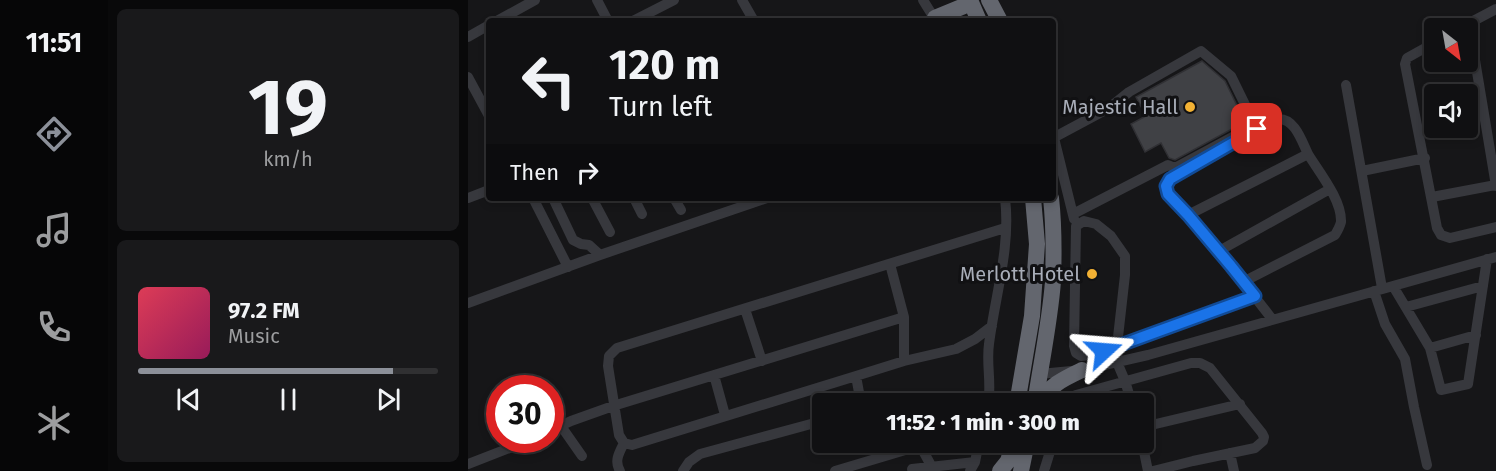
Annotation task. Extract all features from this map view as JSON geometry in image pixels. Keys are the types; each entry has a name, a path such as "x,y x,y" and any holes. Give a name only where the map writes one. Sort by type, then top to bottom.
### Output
{"highway":[{"path":"989,0 998,18"},
{"path":"940,18 970,1 978,18"},
{"path":"1019,393 1032,316 1036,244 1033,201"},
{"path":"1037,393 1053,281 1054,228 1051,201"},
{"path":"1044,345 1052,364 1076,371"},
{"path":"1045,393 1053,385 1076,371"},
{"path":"1027,393 1034,376 1040,374"},
{"path":"1000,471 1004,453"},
{"path":"1000,471 1008,461 1011,453"},
{"path":"1021,471 1025,453"}],"street":[{"path":"502,18 535,0"},
{"path":"597,0 606,18"},
{"path":"640,18 674,0"},
{"path":"742,0 752,18"},
{"path":"923,0 935,18"},
{"path":"1478,19 1496,9"},
{"path":"468,37 486,27"},
{"path":"1424,49 1407,58 1405,64 1425,158 1435,221 1441,235 1450,238 1496,227"},
{"path":"1056,136 1109,108 1129,92 1201,51 1231,76 1255,125 1178,170 1166,186 1168,194 1219,251 1272,319"},
{"path":"1432,197 1496,185 1493,150 1475,72"},
{"path":"468,76 485,97"},
{"path":"1347,85 1383,288 1385,324 1405,359 1427,465"},
{"path":"1178,170 1276,118 1286,120 1295,128 1330,189 1340,210 1341,224 1335,235 1243,282"},
{"path":"1056,149 1073,214 1080,224 1074,346 1076,353 1081,356 1091,355 1255,296"},
{"path":"1188,215 1308,154"},
{"path":"1362,171 1425,158"},
{"path":"1073,214 1168,165 1178,170"},
{"path":"1219,251 1330,189"},
{"path":"468,198 486,191"},
{"path":"535,201 568,267"},
{"path":"554,201 573,240 589,245 600,255"},
{"path":"594,201 610,232"},
{"path":"636,201 642,214"},
{"path":"676,201 681,210"},
{"path":"468,303 758,201"},
{"path":"989,393 988,347 1001,278 1005,201"},
{"path":"1080,224 1096,224 1112,236 1125,256 1117,346"},
{"path":"992,326 975,339 956,348 904,361 632,445 624,443 619,435 608,366 609,356 617,348 1005,228"},
{"path":"1383,288 1406,307 1430,348 1441,390 1468,384 1483,286 1492,258"},
{"path":"1040,374 1076,371 1148,355 1492,258"},
{"path":"890,264 904,317 904,361"},
{"path":"1406,307 1483,286"},
{"path":"746,309 762,361"},
{"path":"564,425 613,406 904,317"},
{"path":"1430,348 1476,335"},
{"path":"1142,338 1148,355"},
{"path":"1117,362 1128,393"},
{"path":"1083,393 1191,363 1200,363 1210,368 1262,433 1263,441 1255,448 1230,453 1194,466 1150,471 1145,453"},
{"path":"714,375 725,415"},
{"path":"856,376 859,393"},
{"path":"1154,424 1239,404"},
{"path":"683,471 689,462 700,454 812,424"},
{"path":"564,430 582,456"},
{"path":"620,471 617,466 618,457 624,443"},
{"path":"468,464 496,453"},
{"path":"835,471 900,453"},
{"path":"924,453 933,469"},
{"path":"1044,471 1050,453"},
{"path":"1230,453 1234,471"},
{"path":"912,469 972,467"}],"building":[{"name":"Majestic Hall","path":"1202,61 1225,81 1245,122 1175,160 1169,158 1161,143 1145,152 1131,124 1146,116 1136,97"}],"place":[{"name":"Majestic Hall","path":"1190,107"},
{"name":"Merlott Hotel","path":"1092,274"}],"route":[{"path":"1104,351 1255,296 1168,194 1166,186 1170,179 1257,129"}]}
